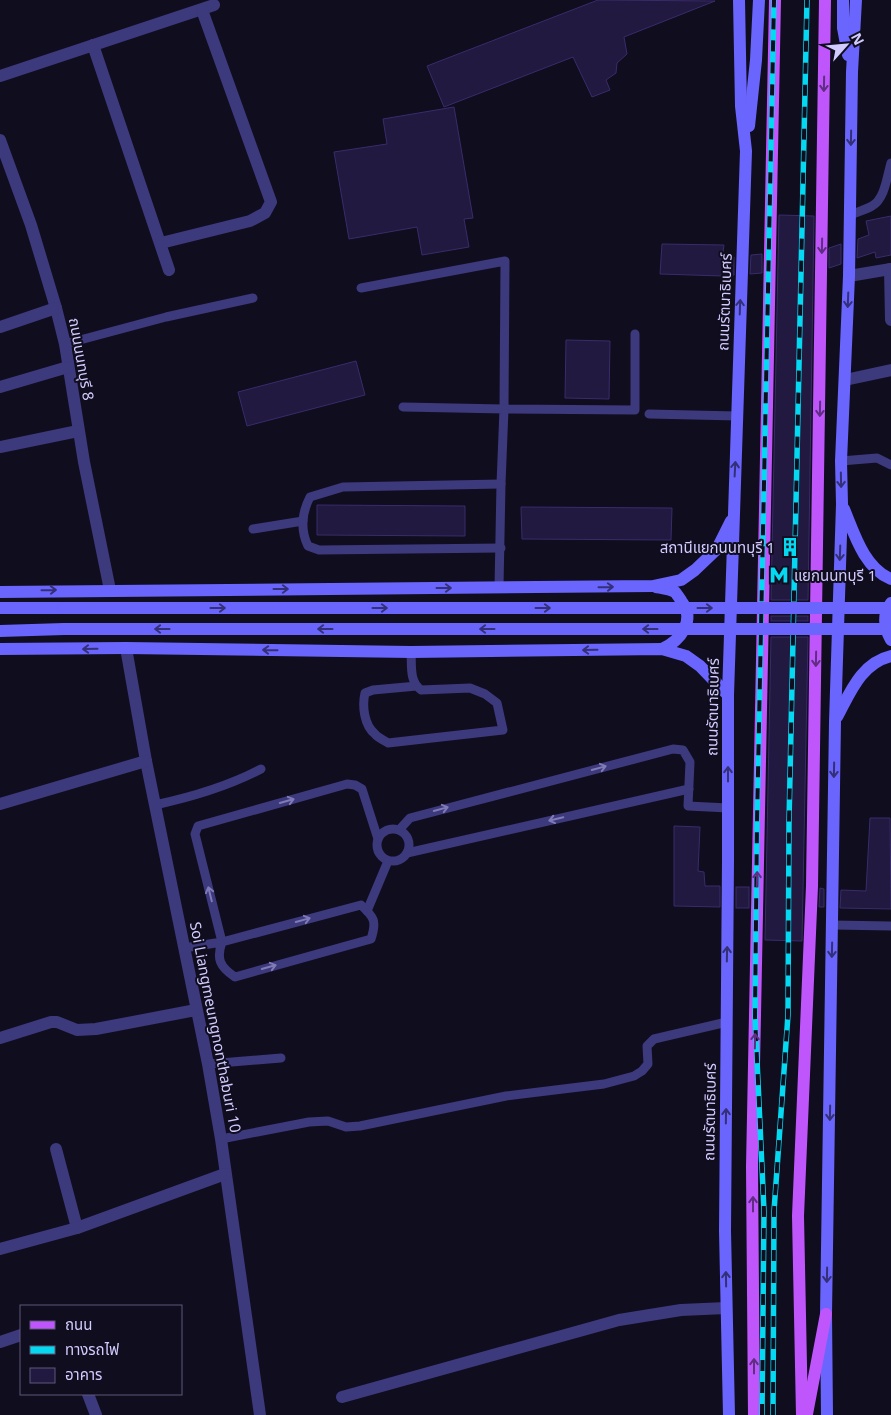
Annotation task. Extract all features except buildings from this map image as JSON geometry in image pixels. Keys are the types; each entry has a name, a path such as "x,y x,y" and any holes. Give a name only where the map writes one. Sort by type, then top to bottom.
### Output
{"main road":[{"name":"ถนนรัตนาธิเบศร์","path":"729,1415 724,1231 728,695 732,518 746,151 741,106 739,0"},
{"path":"746,151 756,60 759,0"},
{"path":"754,1415 752,1157 774,0"},
{"path":"802,1415 798,1216 812,886 825,0"},
{"path":"843,0 844,28 852,72"},
{"path":"827,1415 826,1314 835,722 842,504 841,461 850,215 852,72 856,0"},
{"path":"842,504 860,547 871,564 891,579"},
{"path":"0,592 653,586 680,580 695,570 717,549 732,518"},
{"path":"653,586 675,592 685,606 687,620 683,634 673,644 662,649"},
{"path":"891,603 884,612 885,628 891,640"},
{"path":"0,608 891,608"},
{"path":"0,631 64,629 891,629"},
{"path":"0,649 126,648 412,652 662,649 686,656 700,666 728,695"},
{"path":"835,722 857,680 869,667 891,656"},
{"path":"807,1415 826,1314"}],"street":[{"path":"0,76 208,7 271,202 265,213 250,221 161,243"},
{"path":"92,45 169,270"},
{"name":"ถนนนนทบุรี 8","path":"1,147 31,225 65,344 78,431 110,590"},
{"path":"848,276 890,269 891,320"},
{"path":"0,327 56,308"},
{"path":"0,387 68,367"},
{"path":"845,380 891,370"},
{"path":"0,447 78,431"},
{"name":"Soi Liangmeungnonthaburi 10","path":"126,648 146,761 208,1064 221,1139 260,1415"},
{"path":"0,804 146,761"},
{"path":"0,1038 52,1022 57,1022 77,1030 96,1029 196,1010"},
{"path":"56,1149 77,1228"},
{"path":"0,1249 77,1228 225,1174"},
{"path":"342,1397 619,1320 681,1310 726,1308"},
{"path":"0,1342 20,1335"},
{"path":"88,1395 96,1415"}],"lane":[{"path":"850,215 878,202 882,196 891,163"},
{"path":"361,288 505,261 504,408 499,588"},
{"path":"65,344 166,317 253,298"},
{"path":"403,407 635,410 635,334"},
{"path":"649,414 737,416"},
{"path":"841,461 876,458 891,465"},
{"path":"501,484 342,488 310,497 304,508 303,520 304,538 308,546 319,550 501,548"},
{"path":"253,529 303,520"},
{"path":"412,652 413,680 417,686 422,690 470,688 485,694 497,703 503,730 388,743 374,734 366,723 363,702 365,693 373,690 417,686"},
{"path":"400,830 410,818 673,749 683,750 690,762 688,806 728,808"},
{"path":"155,805 219,788 261,769"},
{"path":"184,948 222,942 361,905 372,915 375,927 371,939 235,977 224,969 218,954 222,942 195,834 198,826 347,784 355,785 362,790 378,839 378,849 383,858 388,861 399,860 408,853 689,789"},
{"path":"378,839 390,829 400,830 410,843 408,853"},
{"path":"367,911 388,861"},
{"path":"833,925 891,926"},
{"path":"221,1139 309,1122 328,1121 346,1127 360,1126 506,1096 604,1084 634,1076 646,1068 648,1064 647,1046 654,1039 726,1022"},
{"path":"208,1064 281,1058"}],"railway":[{"path":"762,1415 764,1211 755,1017 757,821 774,0"},
{"path":"773,1415 774,1211 788,1015 789,822 807,0"}],"place":[{"name":"สถานีแยกนนทบุรี 1","path":"790,547"},
{"name":"แยกนนทบุรี 1","path":"779,575"}]}
